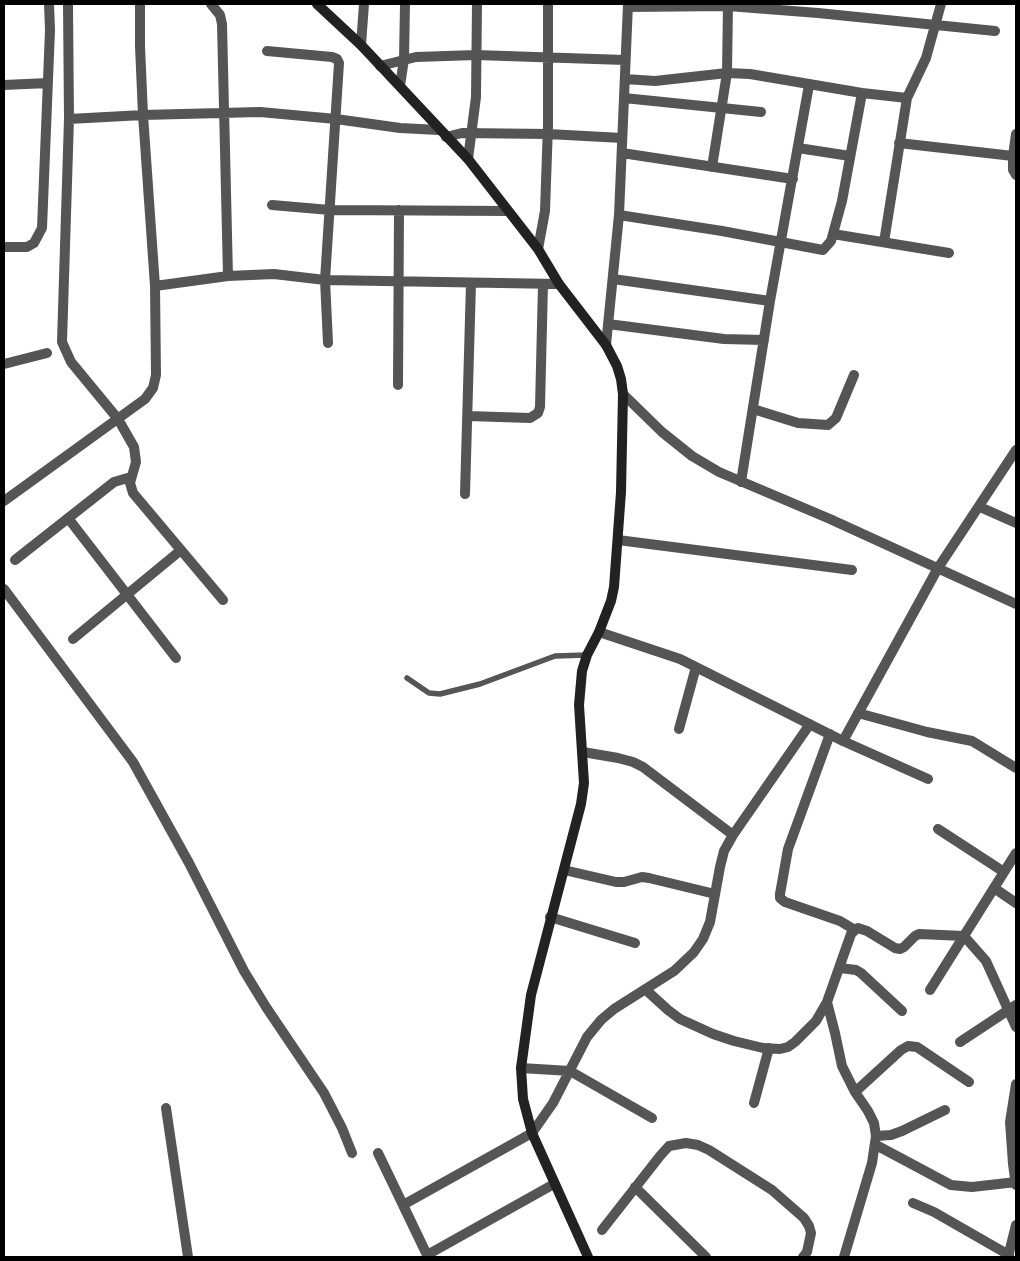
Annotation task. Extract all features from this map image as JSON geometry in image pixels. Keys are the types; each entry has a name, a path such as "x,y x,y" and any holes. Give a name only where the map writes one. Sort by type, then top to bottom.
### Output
{"street":[{"path":"4,247 27,246 34,243 42,228 49,4"},
{"path":"68,4 69,119 62,342 71,362 112,423 134,447 136,462 130,483 133,493 223,600"},
{"path":"4,501 145,399 153,388 156,375 156,286 143,115 140,4"},
{"path":"211,4 220,16 222,24 228,276"},
{"path":"317,4 361,45 468,160 538,249 559,284 606,345 617,366 621,380 623,394 618,540 614,586 600,632 587,655 580,683 579,705 584,783 582,797 531,994 521,1068 523,1099 532,1132 588,1257"},
{"path":"361,45 364,4"},
{"path":"400,86 404,59 405,4"},
{"path":"468,160 476,97 477,4"},
{"path":"538,249 546,211 548,4"},
{"path":"884,242 907,98 926,58 941,4"},
{"path":"606,345 619,215 628,5 728,5 995,31"},
{"path":"712,167 727,73 728,5"},
{"path":"267,50 332,57 337,59 340,70 325,280 328,343"},
{"path":"380,66 416,57 476,55 626,60"},
{"path":"625,79 666,81 727,73 770,76 862,93 907,98"},
{"path":"4,85 48,83"},
{"path":"741,482 770,301 809,84"},
{"path":"619,215 823,250 831,241 842,201 862,93"},
{"path":"624,98 761,112"},
{"path":"69,119 260,112 442,133 548,134 622,138"},
{"path":"1016,134 1013,156 1013,170 1016,175"},
{"path":"899,143 1013,156"},
{"path":"798,148 850,156"},
{"path":"622,153 793,179"},
{"path":"272,205 330,210 508,211"},
{"path":"398,385 399,210"},
{"path":"833,234 949,253"},
{"path":"156,286 228,276 274,274 325,280 559,284"},
{"path":"613,279 770,301"},
{"path":"465,494 471,283"},
{"path":"468,416 530,418 538,413 540,407 543,284"},
{"path":"608,324 724,339 764,340"},
{"path":"4,364 47,353"},
{"path":"753,409 798,423 828,425 836,418 854,375"},
{"path":"623,394 662,432 692,456 719,472 830,518 1016,604"},
{"path":"843,741 938,568 1014,456"},
{"path":"14,560 114,482 131,477"},
{"path":"980,507 1016,523"},
{"path":"68,518 176,658"},
{"path":"618,540 852,570"},
{"path":"73,639 181,550"},
{"path":"4,590 133,762 190,863 244,971 266,1007 324,1092 352,1153"},
{"path":"600,632 680,659 843,741 928,780"},
{"path":"679,729 696,667"},
{"path":"858,714 927,732 972,741 1016,768"},
{"path":"403,1205 532,1132 553,1103 587,1037 601,1020 614,1009 674,971 694,952 703,939 710,922 724,851 732,835 810,724"},
{"path":"830,734 788,849 780,898 784,902 840,921 855,930"},
{"path":"583,752 618,758 643,767 732,835"},
{"path":"938,830 1004,872"},
{"path":"930,990 1015,856"},
{"path":"564,870 616,882 624,882 642,877 649,878 715,894"},
{"path":"994,888 1016,903"},
{"path":"550,917 635,943"},
{"path":"646,990 680,1019 713,1034 734,1041 780,1049 788,1047 795,1042 816,1021 840,968 851,934 858,928 868,931 895,948 900,949 920,934 964,936 986,961 1012,1007 1016,1027"},
{"path":"840,968 856,970 861,973 902,1011"},
{"path":"826,1002 842,1066 874,1123 876,1140 872,1164 844,1257"},
{"path":"960,1042 1012,1007"},
{"path":"855,1092 908,1046 917,1047 969,1082"},
{"path":"754,1103 769,1048"},
{"path":"521,1068 570,1071 652,1118"},
{"path":"876,1140 951,1185 972,1187 1016,1184 1010,1122 1016,1084"},
{"path":"166,1108 188,1257"},
{"path":"876,1140 902,1131 945,1110"},
{"path":"602,1230 669,1146 686,1143 698,1145 709,1150 772,1190 804,1218 811,1233 804,1257"},
{"path":"378,1153 427,1256 554,1184"},
{"path":"635,1187 706,1257"},
{"path":"912,1203 934,1212 1009,1256 1016,1225"}],"lane":[{"path":"406,678 429,693 440,694 480,684 555,656 587,655"}]}
